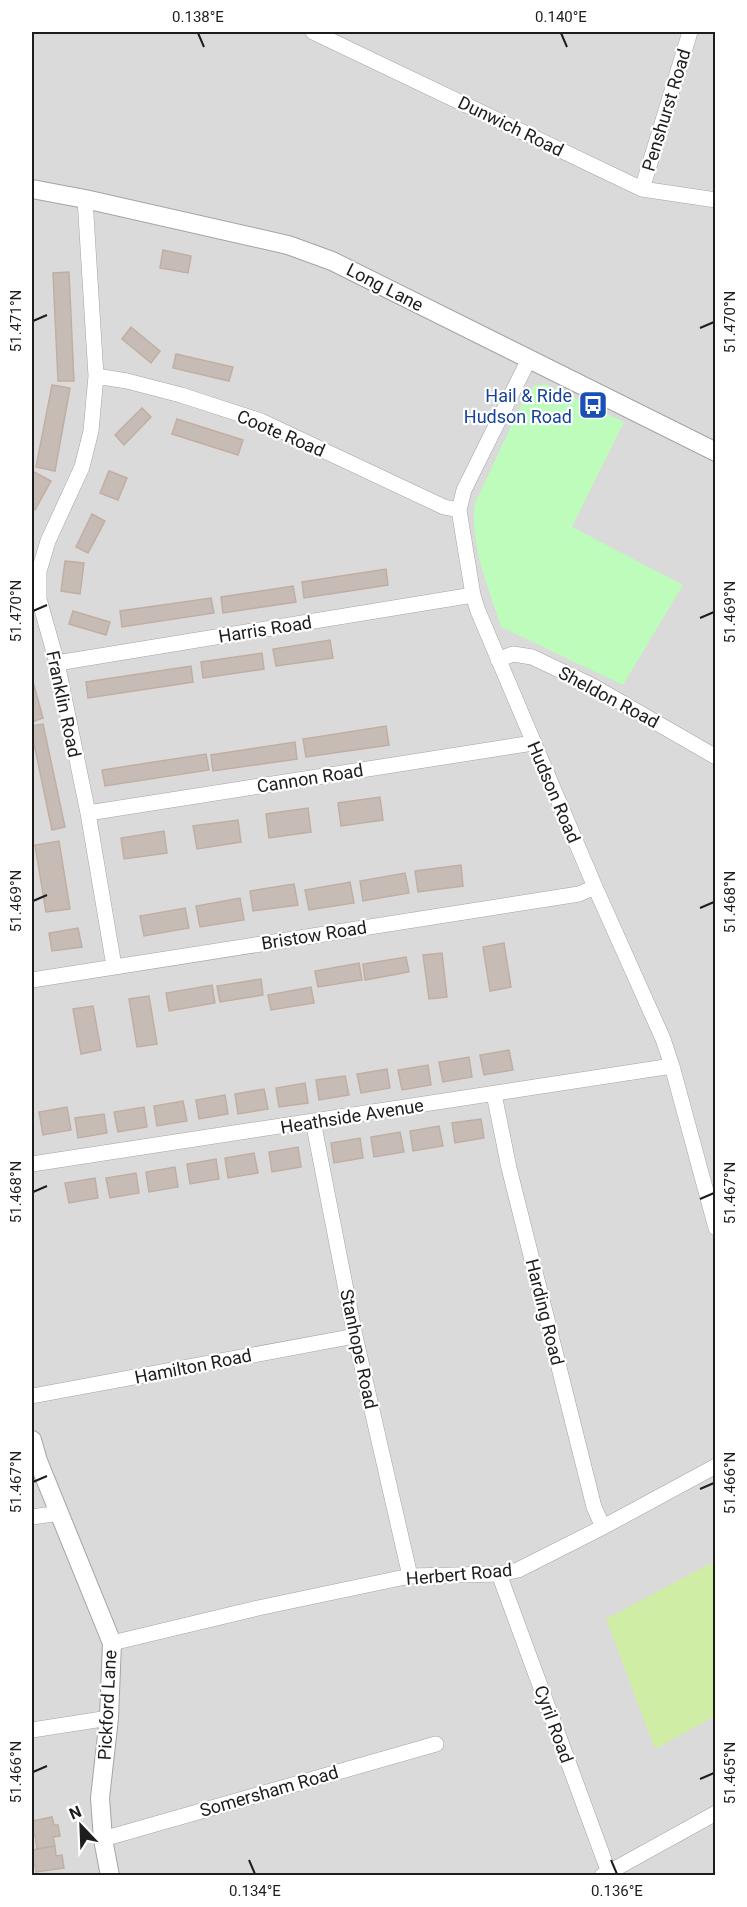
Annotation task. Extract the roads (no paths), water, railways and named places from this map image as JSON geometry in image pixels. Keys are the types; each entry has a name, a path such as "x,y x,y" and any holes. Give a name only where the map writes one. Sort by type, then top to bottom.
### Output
{"street":[{"name":"Dunwich Road","path":"313,32 642,189 716,200"},
{"name":"Penshurst Road","path":"642,189 690,32"},
{"name":"Long Lane","path":"32,189 288,244 332,261 716,452"},
{"name":"Franklin Road","path":"85,199 96,376 91,431 82,467 48,541 39,571 39,599 57,663 88,813 114,966"},
{"name":"Hudson Road","path":"529,359 464,490 459,510 473,595 533,743 663,1039 716,1228"},
{"name":"Coote Road","path":"96,376 127,381 181,395 261,421 444,507 459,510"},
{"name":"Harris Road","path":"57,663 473,595"},
{"name":"Sheldon Road","path":"498,660 513,654 532,657 591,685 716,757"},
{"name":"Cannon Road","path":"88,813 533,743"},
{"name":"Bristow Road","path":"32,980 579,894 595,887"},
{"name":"Heathside Avenue","path":"32,1164 672,1066"},
{"name":"Harding Road","path":"494,1094 508,1168 594,1507 603,1527"},
{"name":"Stanhope Road","path":"313,1121 355,1336 410,1576"},
{"name":"Hamilton Road","path":"32,1396 355,1336"},
{"name":"Pickford Lane","path":"32,1440 38,1461 111,1643 109,1718 100,1798 103,1839 110,1875"},
{"name":"Herbert Road","path":"111,1643 258,1608 410,1576 499,1574 518,1570 716,1466"},
{"path":"32,1517 60,1513"},
{"name":"Cyril Road","path":"499,1574 605,1874"},
{"path":"32,1730 109,1718"},
{"name":"Somersham Road","path":"103,1839 436,1744"},
{"path":"605,1874 716,1813"}],"place":[{"name":"Hail & Ride Hudson Road","path":"593,405"}]}
